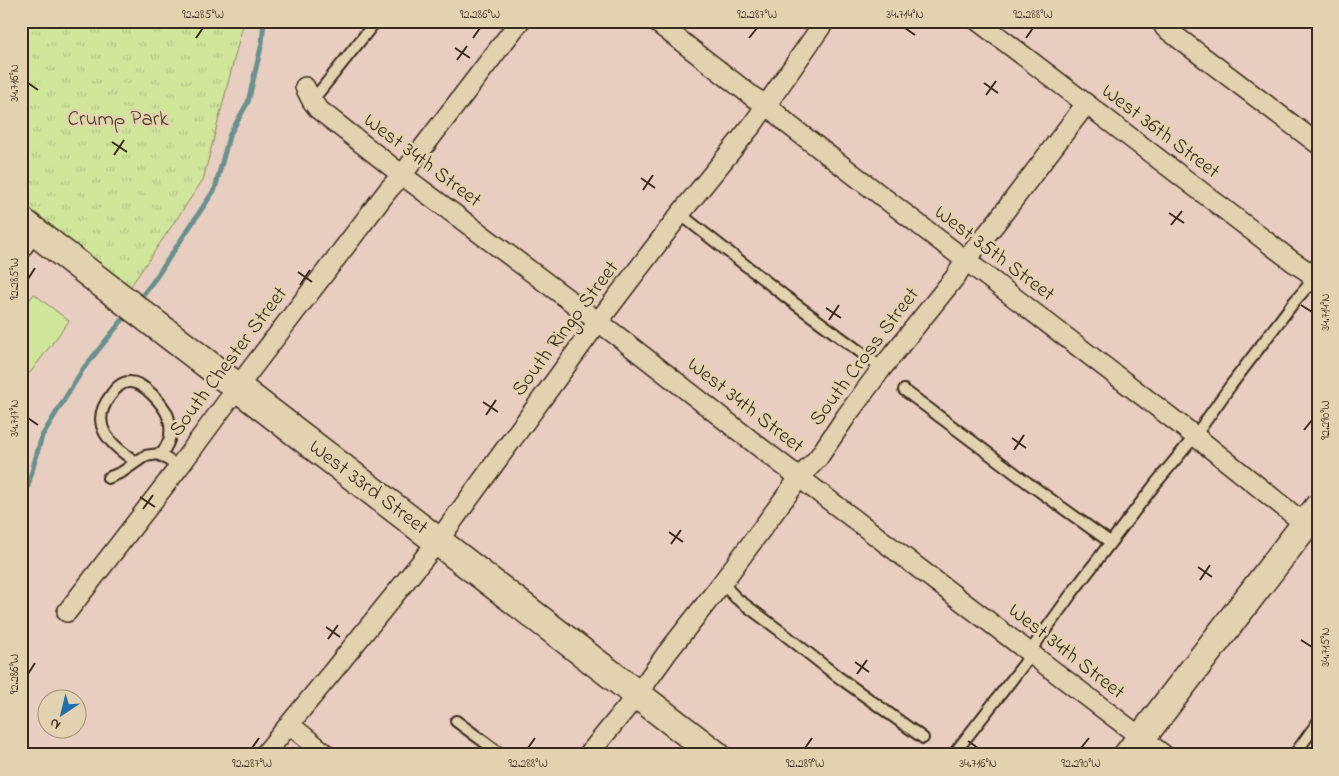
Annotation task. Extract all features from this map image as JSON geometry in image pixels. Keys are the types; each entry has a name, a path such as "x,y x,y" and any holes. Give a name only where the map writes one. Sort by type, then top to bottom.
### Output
{"street":[{"name":"South Chester Street","path":"67,612 389,189 402,175 520,21"},
{"name":"West 35th Street","path":"654,21 753,97 767,105 789,125 1194,436 1311,516"},
{"name":"South Ringo Street","path":"264,755 438,542 598,322 680,214 753,124 825,21"},
{"name":"West 36th Street","path":"978,21 1292,261 1317,277"},
{"path":"1161,21 1165,28 1318,144"},
{"name":"West 34th Street","path":"308,94 318,109 402,175 628,344 1031,653 1134,746 1164,755"},
{"name":"South Cross Street","path":"588,755 722,583 800,477 818,458 882,368 956,276 965,260 995,224 1086,104"},
{"name":"West 33rd Street","path":"26,234 150,320 716,755"},
{"path":"1134,746 1311,516"},
{"path":"290,725 327,755"}],"lane":[{"path":"308,94 376,21"},
{"path":"680,214 786,297 882,368"},
{"path":"953,755 1024,664 1036,643 1110,542 1194,436 1294,302 1317,277"},
{"path":"136,462 121,452 114,444 103,429 100,419 108,399 118,387 129,382 149,391 159,401 168,415 170,437 161,456"},
{"path":"904,390 1110,542"},
{"path":"108,478 122,472 145,456 158,454 179,466"},
{"path":"722,583 736,598 837,676 923,738"},
{"path":"456,721 502,755"},
{"path":"1294,755 1318,722"}],"green space":[{"name":"Crump Park","path":"21,21 244,21 203,180 122,299 21,221"},
{"path":"34,294 69,321 30,373 21,366 21,310"}],"waterway":[{"path":"138,301 155,279 215,189 229,136 248,102 262,43 264,21"},
{"path":"21,510 42,436 83,369 128,313"},
{"path":"21,730 23,755"}]}
